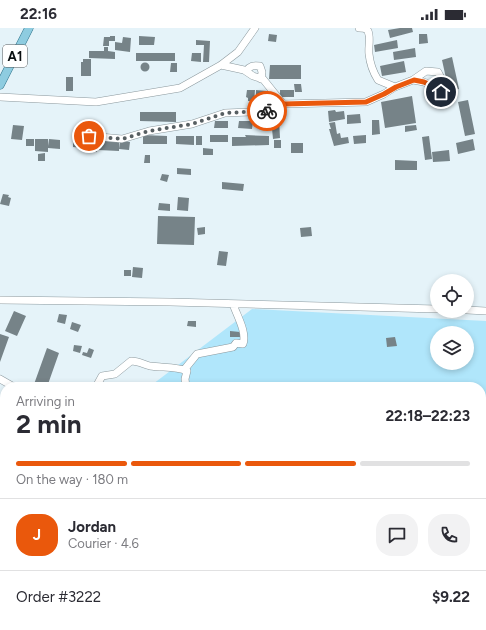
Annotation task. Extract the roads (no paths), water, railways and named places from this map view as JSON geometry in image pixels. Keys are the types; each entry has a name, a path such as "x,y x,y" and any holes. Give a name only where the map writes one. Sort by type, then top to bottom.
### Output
{"main road":[{"name":"A1","path":"1,79 29,28"}],"street":[{"path":"0,98 96,102 180,88 221,65 238,52 256,28"},
{"path":"359,28 365,29 368,32 368,52 372,69 378,80 396,87"},
{"path":"221,65 246,71 261,79 271,88 283,104"},
{"path":"246,71 254,65 260,66 262,72 261,79"},
{"path":"89,136 122,139 149,131 192,124 225,113 273,111 283,104 366,102 414,80 426,71 438,72 441,78 441,92"},
{"path":"414,80 424,82 438,89 447,99"},
{"path":"0,300 430,309"},
{"path":"184,370 197,354 233,347 236,342 243,344 245,339 244,334 233,304"},
{"path":"474,310 486,311"},
{"path":"99,382 102,376 115,374 131,361 149,366 184,370"},
{"path":"184,370 187,371 185,382"}]}
